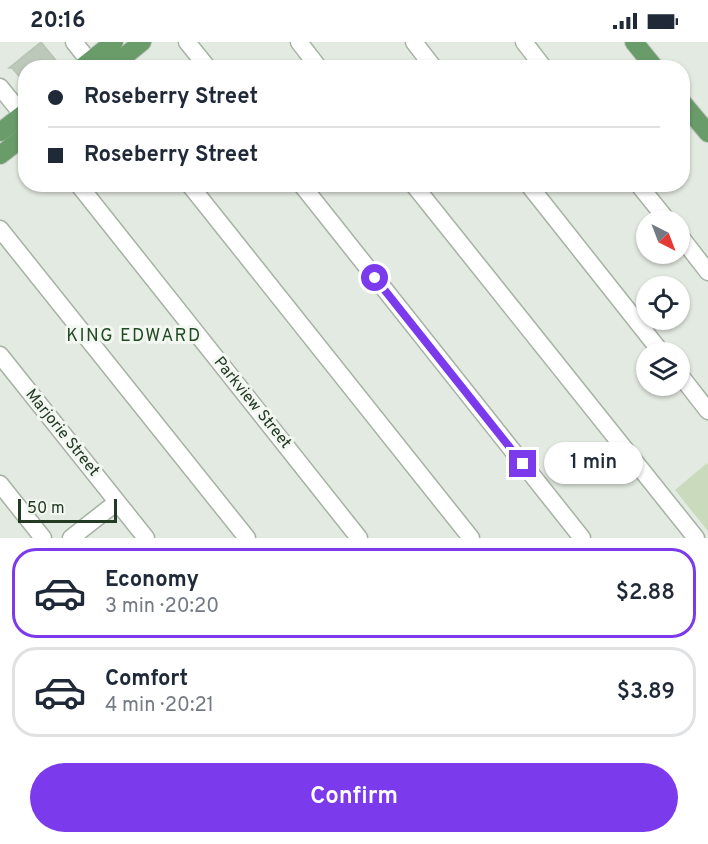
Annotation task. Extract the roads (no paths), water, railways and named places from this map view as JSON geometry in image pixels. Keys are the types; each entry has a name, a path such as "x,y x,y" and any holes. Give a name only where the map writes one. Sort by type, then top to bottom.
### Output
{"main road":[{"path":"90,60 114,42"},
{"path":"120,60 142,42"},
{"path":"634,42 649,60"},
{"path":"690,112 708,133"},
{"path":"0,132 18,119"},
{"path":"0,155 18,141"}],"street":[{"path":"74,42 83,60"},
{"path":"187,42 202,60"},
{"path":"299,42 314,60"},
{"path":"414,42 428,60"},
{"path":"524,42 538,60"},
{"path":"0,87 18,108"},
{"name":"Parkview Street","path":"84,192 359,538"},
{"path":"195,192 471,538"},
{"path":"307,192 582,538"},
{"path":"419,192 696,538"},
{"path":"534,192 654,342"},
{"path":"644,192 659,210"},
{"path":"0,229 247,538"},
{"path":"690,249 708,272"},
{"name":"Marjorie Street","path":"0,355 146,538"},
{"path":"690,388 708,411"},
{"path":"0,484 43,538"},
{"path":"71,538 117,502"}],"district":[{"name":"KING EDWARD","path":"134,336"}]}
